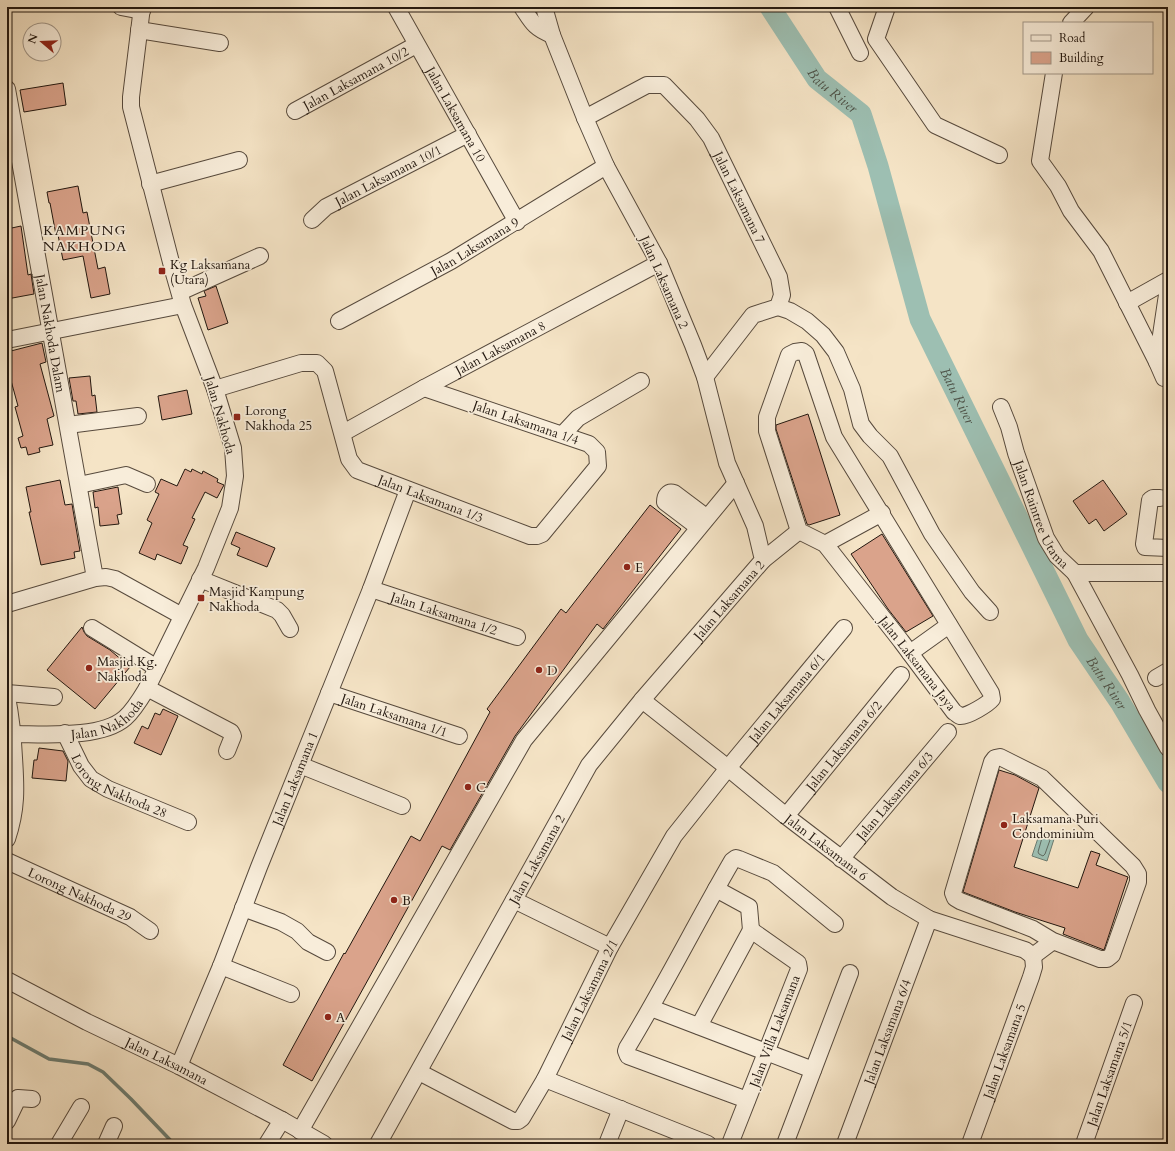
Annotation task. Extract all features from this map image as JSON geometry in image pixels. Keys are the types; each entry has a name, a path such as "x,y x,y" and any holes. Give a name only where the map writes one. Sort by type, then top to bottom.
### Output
{"street":[{"path":"121,7 142,9"},
{"name":"Jalan Laksamana 10","path":"396,7 516,222"},
{"path":"522,7 532,23 539,30 552,35"},
{"name":"Jalan Laksamana 2","path":"378,1144 589,765 642,700 763,560 755,526 727,463 705,376 659,263 606,166 585,118 552,35 544,7"},
{"path":"837,7 860,53"},
{"path":"887,7 876,40 935,125 999,155"},
{"path":"1072,22 1086,7"},
{"name":"Jalan Nakhoda","path":"13,734 76,733 106,729 116,725 126,718 147,688 200,579 230,508 235,476 233,448 215,389 181,298 131,107 142,9"},
{"path":"139,30 220,43"},
{"name":"Jalan Laksamana 10/2","path":"295,111 416,45"},
{"path":"1054,74 1040,161 1058,186 1071,211 1101,251 1164,378 1168,378"},
{"name":"Jalan Laksamana 7","path":"585,118 647,85 664,85 696,119 711,138 779,276 782,295 778,307"},
{"name":"Jalan Nakhoda Dalam","path":"7,89 52,332 95,578"},
{"name":"Jalan Laksamana 10/1","path":"312,220 326,207 468,134"},
{"path":"150,184 239,160"},
{"name":"Jalan Laksamana 9","path":"339,321 451,261 606,166"},
{"path":"7,340 52,332 181,298 260,256"},
{"name":"Jalan Laksamana 8","path":"343,433 424,388 659,263"},
{"path":"1127,303 1168,280"},
{"path":"1157,362 1168,288"},
{"path":"705,376 753,315 778,307 790,311 807,321 823,335 836,352 852,389 861,424 870,436 890,456 932,534 972,592 990,612"},
{"name":"Jalan Laksamana Jaya","path":"802,351 806,354 834,437 991,693 992,698 989,702 966,715 960,716 954,712 910,653 824,544 799,531 767,431 767,417 789,356 795,352 802,351"},
{"path":"215,389 301,363 317,363 325,371 343,433"},
{"path":"563,434 578,418 641,381"},
{"name":"Jalan Laksamana 1/4","path":"424,388 563,434 589,444 597,452 598,466 542,534"},
{"name":"Jalan Raintree Utama","path":"1001,407 1046,538 1057,556 1075,573 1168,573"},
{"path":"68,425 138,416"},
{"name":"Jalan Laksamana 1/3","path":"343,433 349,459 357,470 530,536 542,534"},
{"path":"79,486 126,475 147,484"},
{"path":"300,1131 524,740 702,522 736,483"},
{"name":"Jalan Laksamana 1","path":"179,1066 221,966 371,589 408,490"},
{"path":"1160,498 1153,498 1150,500 1144,544 1145,547 1168,548"},
{"path":"824,544 882,513"},
{"path":"763,560 799,531"},
{"path":"1075,573 1130,675 1146,710 1168,748"},
{"path":"7,604 95,578 106,577 115,579 182,616"},
{"path":"200,579 277,610 282,615 290,629"},
{"name":"Jalan Laksamana 1/2","path":"371,589 517,637"},
{"path":"910,653 949,625"},
{"path":"92,628 156,668"},
{"name":"Jalan Laksamana 6/1","path":"728,768 844,628"},
{"name":"Jalan Laksamana 6/2","path":"786,816 901,675"},
{"path":"147,688 231,732 234,736 227,751"},
{"path":"7,693 54,697"},
{"name":"Jalan Laksamana 1/1","path":"329,693 459,736"},
{"path":"7,697 13,734 16,795 12,824 7,839"},
{"name":"Jalan Laksamana 6","path":"642,700 786,816 892,897 929,918 1029,953"},
{"name":"Jalan Laksamana 6/3","path":"841,859 948,732"},
{"name":"Lorong Nakhoda 28","path":"65,733 81,766 91,780 108,789 188,822"},
{"path":"1000,757 1042,778 1133,866 1138,874 1138,882 1112,955 1107,959 1100,959 1053,941 1037,932 960,901 955,898 953,893 992,762 995,758 1000,757"},
{"path":"300,765 356,786 402,806"},
{"name":"Jalan Laksamana 2/1","path":"418,1072 513,1121 518,1121 522,1118 545,1079 610,947 674,836 728,768"},
{"path":"747,1100 628,1056 626,1052 716,889 732,861 736,858 773,873 835,924"},
{"name":"Lorong Nakhoda 29","path":"7,861 130,917 150,931"},
{"path":"699,1026 751,930 749,907 716,889"},
{"path":"514,900 610,947"},
{"path":"243,908 281,922 297,932 308,942 327,952"},
{"name":"Jalan Laksamana 6/4","path":"845,1144 929,918"},
{"name":"Jalan Villa Laksamana","path":"730,1144 800,966 798,962 751,930"},
{"path":"1037,932 1034,934 1029,953 1039,953 1053,941"},
{"name":"Jalan Laksamana 5","path":"970,1144 1031,977 1034,967 1029,953"},
{"path":"221,966 291,994"},
{"path":"784,1144 850,973"},
{"name":"Jalan Laksamana","path":"7,980 87,1022 179,1066 282,1120 324,1144"},
{"name":"Jalan Laksamana 5/1","path":"1084,1144 1134,1002"},
{"path":"651,1008 813,1070"},
{"path":"545,1079 708,1144"},
{"path":"7,1121 18,1098 32,1099"},
{"path":"59,1144 81,1107"},
{"path":"607,1144 620,1109"},
{"path":"267,1144 282,1120"},
{"path":"106,1144 114,1126"}],"water":[{"path":"1040,832 1055,836 1047,861 1032,856"}],"building":[{"path":"63,83 66,105 24,112 20,90"},
{"path":"78,186 83,213 87,212 98,269 105,267 110,294 91,298 83,256 63,260 47,192"},
{"path":"21,226 28,275 31,274 34,294 7,299 7,229"},
{"path":"216,286 228,323 208,330 198,298 206,296 204,291"},
{"path":"42,343 46,362 40,364 54,416 47,419 53,445 39,448 40,452 28,455 26,447 21,448 18,438 23,436 15,407 18,406 7,366 7,352"},
{"path":"90,376 92,396 95,395 97,412 78,414 76,401 73,401 69,378"},
{"path":"187,390 192,414 162,420 158,396"},
{"path":"808,414 840,515 809,525 807,524 776,429 776,425"},
{"path":"185,469 191,472 192,469 202,474 203,471 218,479 217,482 224,485 217,498 205,492 192,518 195,519 183,545 188,547 181,564 157,554 155,560 139,553 152,523 147,520 159,494 155,492 161,479 177,486"},
{"path":"60,480 65,505 72,504 80,551 74,552 75,558 41,565 29,512 31,512 26,487"},
{"path":"1103,480 1127,514 1104,531 1096,519 1089,524 1073,501"},
{"path":"118,487 122,514 117,515 119,524 100,526 98,507 95,508 93,492"},
{"path":"650,505 681,529 603,629 597,624 515,736 450,850 442,846 312,1081 283,1065 344,953 345,954 411,836 420,841 490,712 487,709 561,609 566,613"},
{"path":"236,532 275,548 267,567 237,555 240,548 231,544"},
{"path":"882,534 933,616 906,632 888,609 851,554"},
{"name":"Masjid Kg. Nakhoda","path":"82,627 87,636 110,650 130,667 95,709 47,670"},
{"path":"163,709 178,716 161,755 134,743 142,726 148,729 155,713 160,715"},
{"path":"39,748 63,751 68,761 66,781 32,778 34,760 37,760"},
{"name":"Laksamana Puri Condominium","path":"999,770 1015,775 1039,788 1014,867 1078,888 1091,851 1100,854 1096,865 1128,877 1104,950 1063,934 1065,928 1015,912 963,892"}],"waterway":[{"name":"Batu River","path":"770,7 817,79 861,114 878,166 920,319 1078,640 1120,702 1168,783"},
{"path":"7,1036 49,1059 88,1064 103,1072 174,1144"}],"place":[{"name":"Kg Laksamana (Utara)","path":"162,271"},
{"name":"Lorong Nakhoda 25","path":"237,417"},
{"name":"E","path":"627,567"},
{"name":"Masjid Kampung Nakhoda","path":"201,598"},
{"name":"Masjid Kg. Nakhoda","path":"89,668"},
{"name":"D","path":"539,670"},
{"name":"C","path":"468,787"},
{"name":"Laksamana Puri Condominium","path":"1004,825"},
{"name":"B","path":"394,900"},
{"name":"A","path":"328,1017"}],"district":[{"name":"KAMPUNG NAKHODA","path":"85,238"}]}
